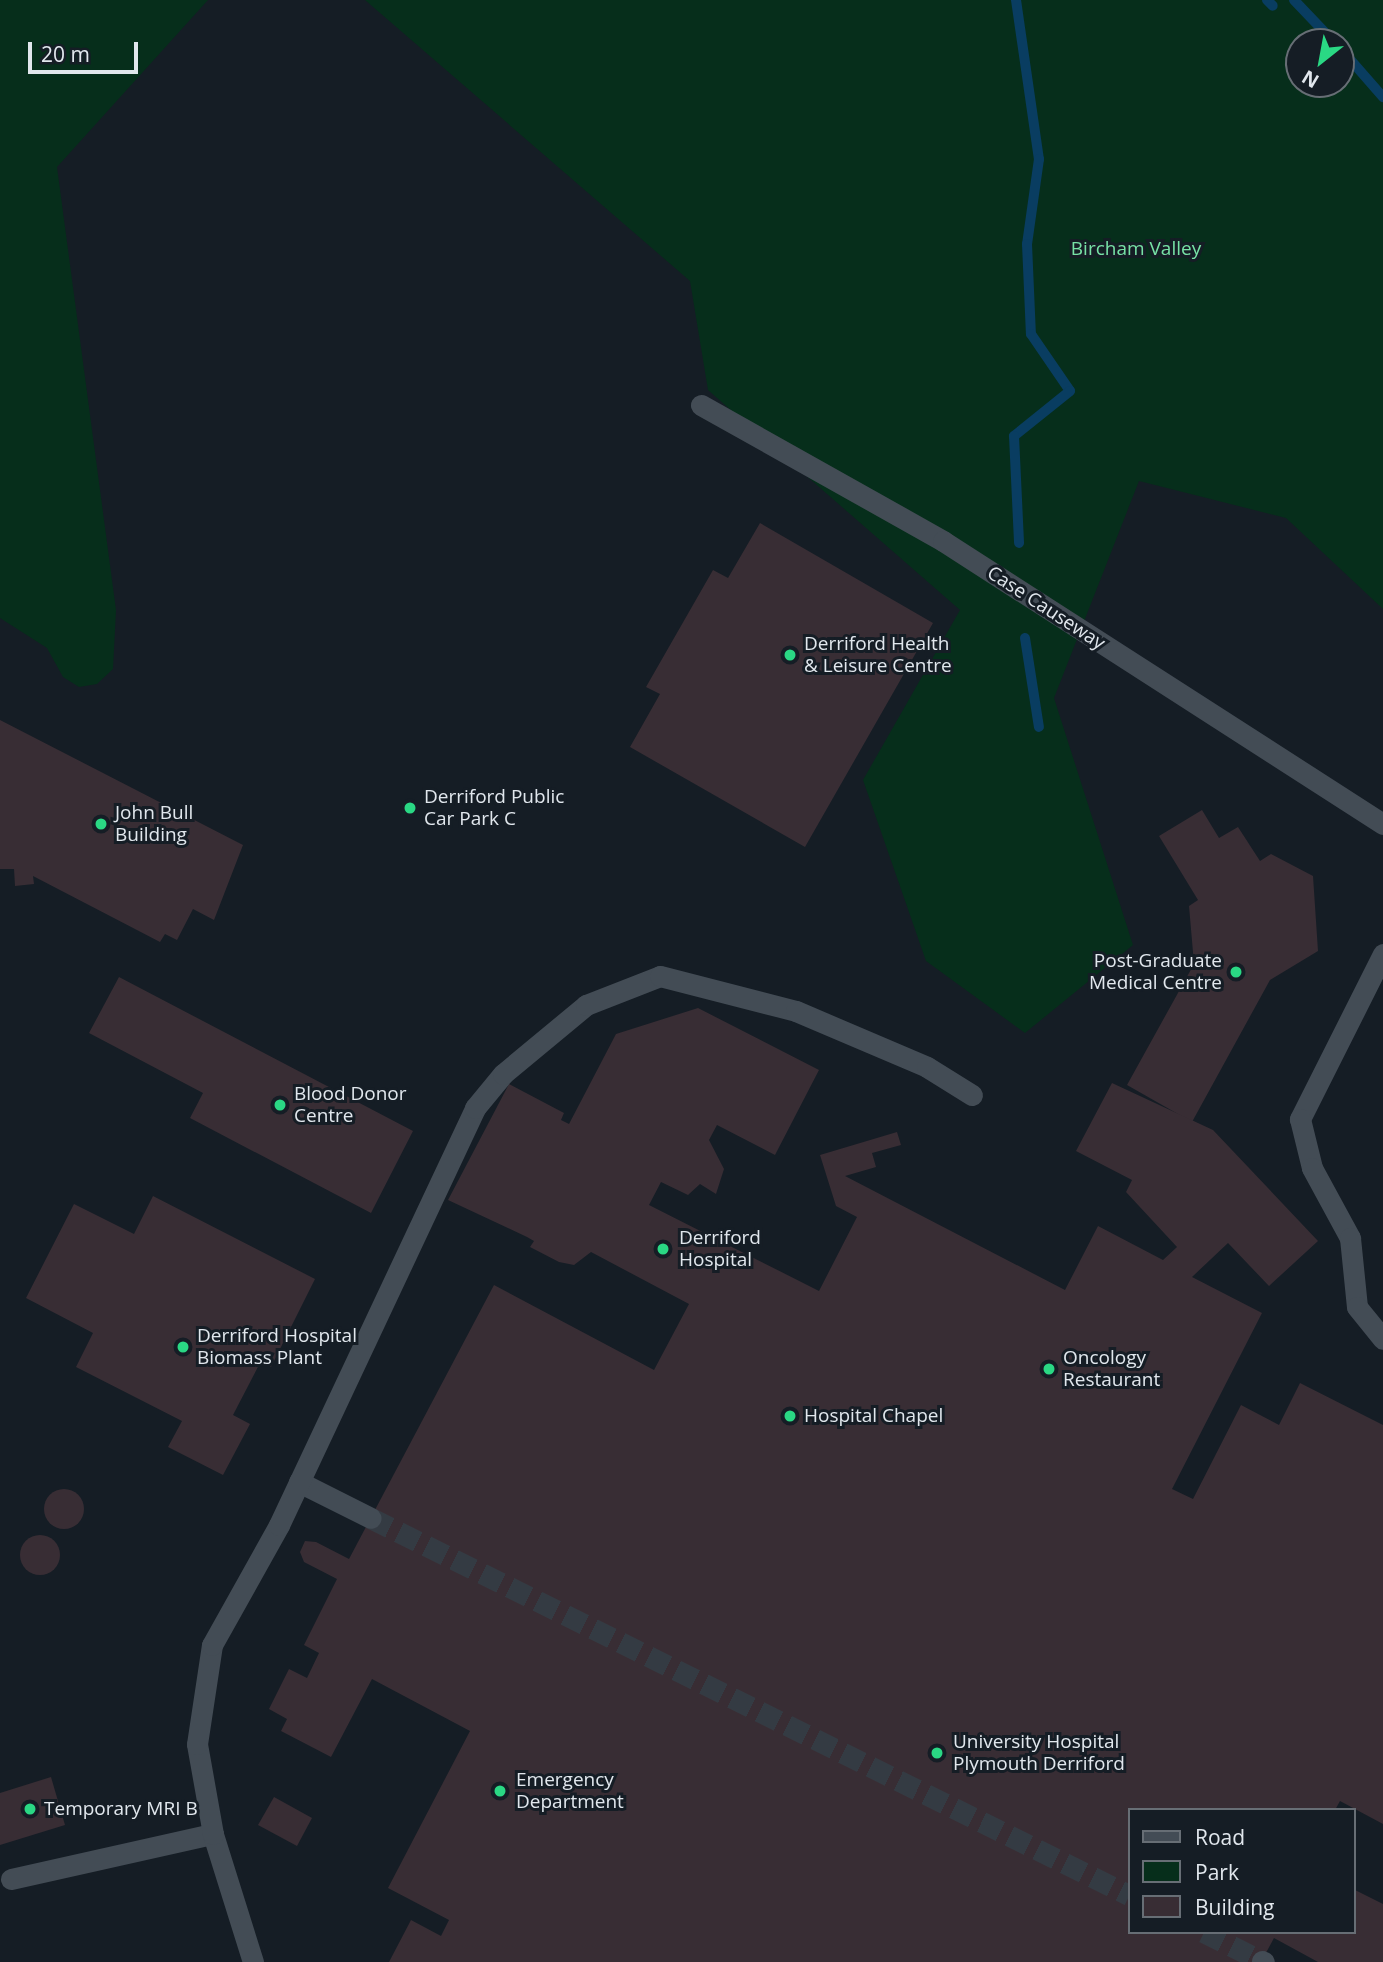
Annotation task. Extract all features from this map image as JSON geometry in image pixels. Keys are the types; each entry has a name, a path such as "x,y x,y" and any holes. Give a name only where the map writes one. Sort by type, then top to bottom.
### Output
{"street":[{"name":"Case Causeway","path":"701,405 943,541 1383,824"},
{"path":"1383,954 1300,1119 1312,1168 1328,1193 1350,1238 1357,1307 1383,1339"},
{"path":"253,1962 213,1834 197,1744 209,1657 225,1614 299,1482 475,1108 503,1074 586,1005 660,976 796,1011 927,1067 972,1095"},
{"path":"299,1482 370,1518"},
{"path":"11,1879 213,1834"}],"green space":[{"path":"0,0 208,0 57,167 116,610 113,669 97,684 79,687 63,677 47,648 0,618"},
{"name":"Bircham Valley","path":"365,0 1383,0 1383,609 1286,518 1139,481 1054,698 1133,945 1025,1033 926,961 863,780 960,610 708,390 690,281"}],"building":[{"name":"Derriford Health & Leisure Centre","path":"760,523 933,623 805,847 630,747 660,694 646,687 713,570 728,578"},
{"name":"John Bull Building","path":"0,720 243,845 214,920 193,909 177,940 165,934 160,942 33,876 34,884 15,886 14,869 0,869"},
{"name":"Post-Graduate Medical Centre","path":"1202,810 1219,838 1238,827 1260,861 1271,854 1313,876 1318,951 1270,980 1192,1122 1127,1085 1194,964 1189,906 1198,900 1159,836"},
{"name":"Blood Donor Centre","path":"119,977 413,1131 371,1213 190,1118 203,1093 89,1033"},
{"name":"Derriford Hospital","path":"698,1008 819,1070 775,1155 717,1125 709,1140 724,1169 716,1194 700,1184 688,1195 661,1182 649,1205 819,1291 857,1217 836,1206 820,1155 897,1132 901,1145 872,1153 876,1167 845,1176 1065,1290 1098,1226 1163,1260 1177,1247 1126,1192 1132,1180 1076,1151 1112,1083 1213,1130 1318,1241 1269,1286 1228,1243 1192,1277 1262,1313 1172,1489 1193,1499 1241,1405 1279,1425 1300,1383 1383,1425 1383,1824 1340,1801 1336,1808 1128,1808 1128,1934 1355,1934 1355,1890 1383,1904 1383,1962 1318,1962 1274,1938 1261,1962 389,1962 411,1920 441,1936 449,1920 388,1888 470,1731 372,1679 331,1757 281,1731 287,1719 269,1709 289,1669 307,1678 319,1653 304,1645 337,1579 304,1562 300,1552 305,1541 316,1542 349,1559 494,1285 654,1370 689,1304 591,1252 574,1265 559,1262 530,1247 534,1241 527,1237 448,1200 509,1084 564,1113 561,1120 569,1124 616,1034"},
{"name":"Derriford Hospital Biomass Plant","path":"153,1196 315,1279 271,1367 261,1361 233,1415 250,1424 223,1475 168,1447 182,1421 76,1367 93,1333 26,1298 74,1204 134,1234"},
{"path":"64,1489 72,1490 78,1495 83,1501 83,1517 78,1523 72,1528 64,1529 56,1528 50,1523 45,1517 44,1509 45,1501 50,1495 56,1490"},
{"path":"40,1535 48,1536 54,1541 59,1547 59,1563 54,1569 48,1574 40,1575 32,1574 26,1569 21,1563 20,1555 21,1547 26,1541 32,1536"},
{"name":"Temporary MRI B","path":"51,1777 65,1825 0,1845 0,1793"},
{"path":"274,1797 312,1818 297,1846 258,1825"}],"waterway":[{"path":"1016,0 1039,159 1027,244 1031,334 1070,391 1014,436 1019,543"},
{"path":"1267,0 1273,6"},
{"path":"1294,0 1321,28"},
{"path":"1355,65 1383,97"},
{"path":"1025,638 1039,727"}],"tunnel":[{"path":"371,1518 1128,1895"},
{"path":"1208,1934 1262,1961"}],"place":[{"name":"Derriford Health & Leisure Centre","path":"790,655"},
{"name":"Derriford Public Car Park C","path":"410,808"},
{"name":"John Bull Building","path":"101,824"},
{"name":"Post-Graduate Medical Centre","path":"1236,972"},
{"name":"Blood Donor Centre","path":"280,1105"},
{"name":"Derriford Hospital","path":"663,1249"},
{"name":"Derriford Hospital Biomass Plant","path":"183,1347"},
{"name":"Oncology Restaurant","path":"1049,1369"},
{"name":"Hospital Chapel","path":"790,1416"},
{"name":"University Hospital Plymouth Derriford","path":"937,1753"},
{"name":"Emergency Department","path":"500,1791"},
{"name":"Temporary MRI B","path":"30,1809"}]}
